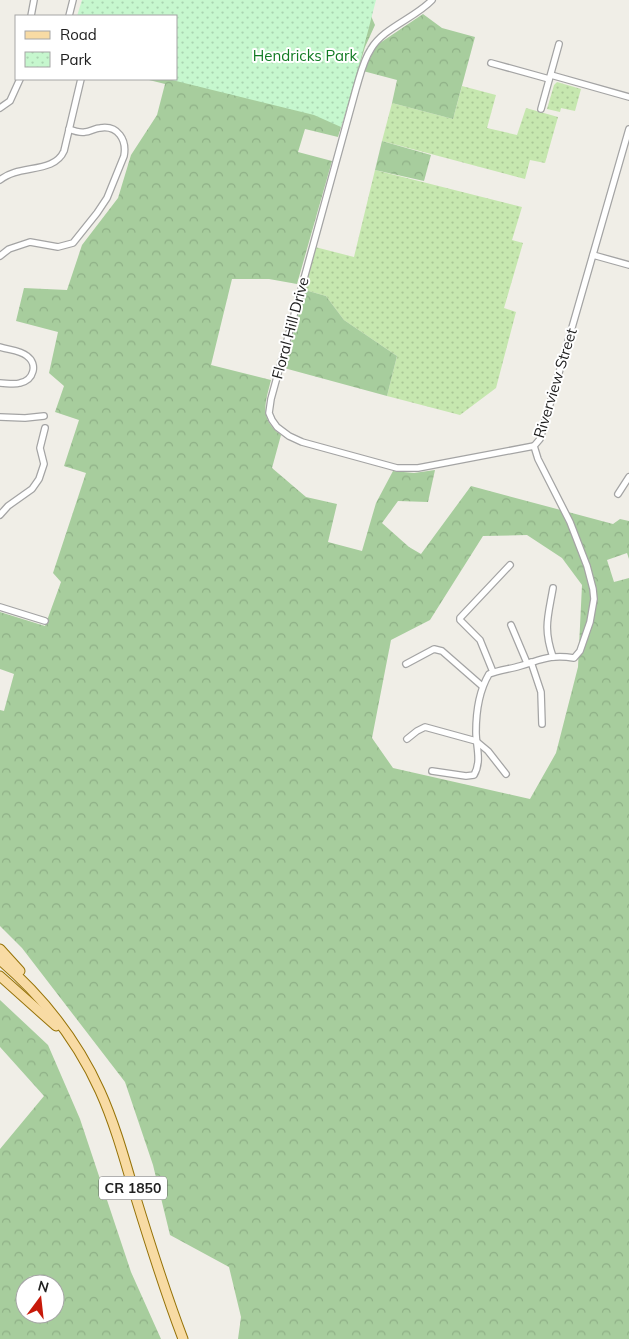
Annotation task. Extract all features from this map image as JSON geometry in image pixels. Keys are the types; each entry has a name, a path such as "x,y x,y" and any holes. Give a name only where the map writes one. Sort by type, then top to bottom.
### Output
{"main road":[{"path":"0,949 36,993"},
{"name":"CR 1850","path":"0,960 36,993 73,1042 91,1072 110,1116 166,1293 183,1339"},
{"path":"0,976 73,1042"}],"street":[{"path":"31,15 34,0"},
{"path":"69,15 73,0"},
{"name":"Floral Hill Drive","path":"432,0 411,17 381,36 370,49 365,61 269,413 277,427 302,442 397,468 418,468 534,446"},
{"path":"541,109 559,44"},
{"path":"491,63 629,97"},
{"path":"0,108 10,101 20,80"},
{"path":"0,180 12,172 41,167 58,161 64,151 81,80"},
{"path":"0,256 14,247 30,242 58,247 73,243 98,213 107,198 124,156 124,140 116,131 108,127 82,132 69,129"},
{"name":"Riverview Street","path":"553,656 574,658 580,651 590,622 594,599 587,566 570,522 538,459 534,446 541,438 629,129"},
{"path":"593,255 629,265"},
{"path":"0,347 25,354 32,360 34,369 24,382 18,384 0,383"},
{"path":"0,417 25,418 44,416"},
{"path":"0,515 8,506 32,489 39,479 44,464 40,448 45,428"},
{"path":"618,494 629,477"},
{"path":"493,672 480,640 460,618 510,565"},
{"path":"432,771 466,776 474,775 479,761 476,741 477,719 482,686 489,674 553,656 546,630 553,588"},
{"path":"0,607 45,621"},
{"path":"510,625 541,692 542,724"},
{"path":"406,664 434,648 442,651 482,686"},
{"path":"407,739 416,731 425,727 476,741 488,750 506,774"}],"green space":[{"name":"Hendricks Park","path":"82,0 376,0 341,127 314,115 172,80 178,80 178,15 77,15"},
{"path":"83,11 371,16 375,25 365,47 338,137 305,129 298,152 332,161 297,284 269,279 232,279 211,365 271,380 266,404 267,417 269,423 281,435 272,468 306,497 337,504 328,542 362,551 376,503 393,471 414,473 435,470 428,502 398,501 382,523 409,547 421,554 471,486 613,524 620,519 629,521 629,559 627,553 607,560 614,582 629,578 629,1339 238,1339 241,1317 229,1267 170,1235 153,1165 125,1082 22,948 0,926 0,710 4,711 14,674 0,669 0,612 45,626 61,582 53,573 86,473 64,466 79,420 55,412 64,386 49,373 58,332 16,321 24,288 67,290 82,245 118,198 131,155 157,115 165,84 149,80 178,80 178,15","holes":["527,535 562,558 582,585 578,667 556,753 530,799 393,768 372,738 391,640 430,620 483,536"]},
{"path":"423,14 442,28 475,37 453,119 392,103 397,80 363,71 377,45"},
{"path":"557,82 581,89 575,111 561,108 560,112 547,109 554,85"},
{"path":"462,86 496,95 487,128 517,135 526,108 558,117 545,163 530,160 525,179 382,141 392,103 453,119"},
{"path":"382,141 431,155 424,181 375,170"},
{"path":"375,170 522,207 512,240 523,243 504,308 516,312 496,388 460,415 387,396 397,356 344,320 326,296 305,290 315,247 354,257"},
{"path":"305,290 326,296 344,320 397,356 387,396 284,368"},
{"path":"0,1000 48,1045 80,1119 131,1272 161,1339 0,1339 0,1149 44,1096 0,1047"}]}
